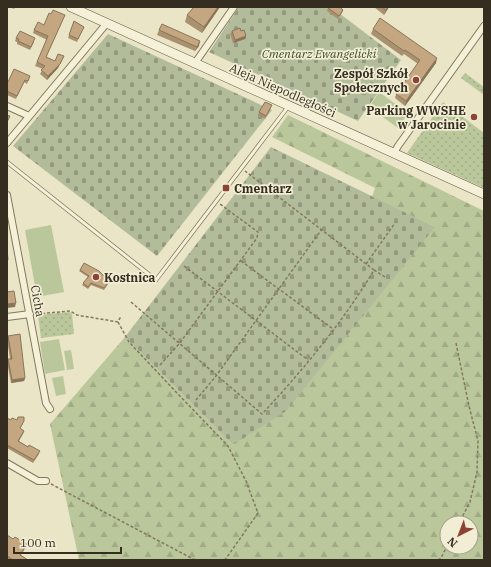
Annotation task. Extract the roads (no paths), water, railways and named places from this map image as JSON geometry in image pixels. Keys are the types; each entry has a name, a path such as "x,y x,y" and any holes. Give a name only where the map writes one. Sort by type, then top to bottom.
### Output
{"main road":[{"name":"Aleja Niepodległości","path":"71,7 484,194"}],"street":[{"path":"195,63 234,7"},
{"path":"7,143 108,23"},
{"path":"394,153 484,26"},
{"path":"7,106 29,116"},
{"name":"Cicha","path":"7,195 33,314 46,403 50,409"},
{"path":"7,317 33,314"},
{"path":"7,463 38,481 46,482"}],"lane":[{"path":"7,162 156,280 289,106"}],"place":[{"name":"Zespół Szkół Społecznych","path":"416,80"},
{"name":"Parking WWSHE w Jarocinie","path":"474,117"},
{"name":"Cmentarz","path":"226,188"},
{"name":"Kostnica","path":"96,277"}],"park label":[{"name":"Cmentarz Ewangelicki","path":"319,53"}]}
